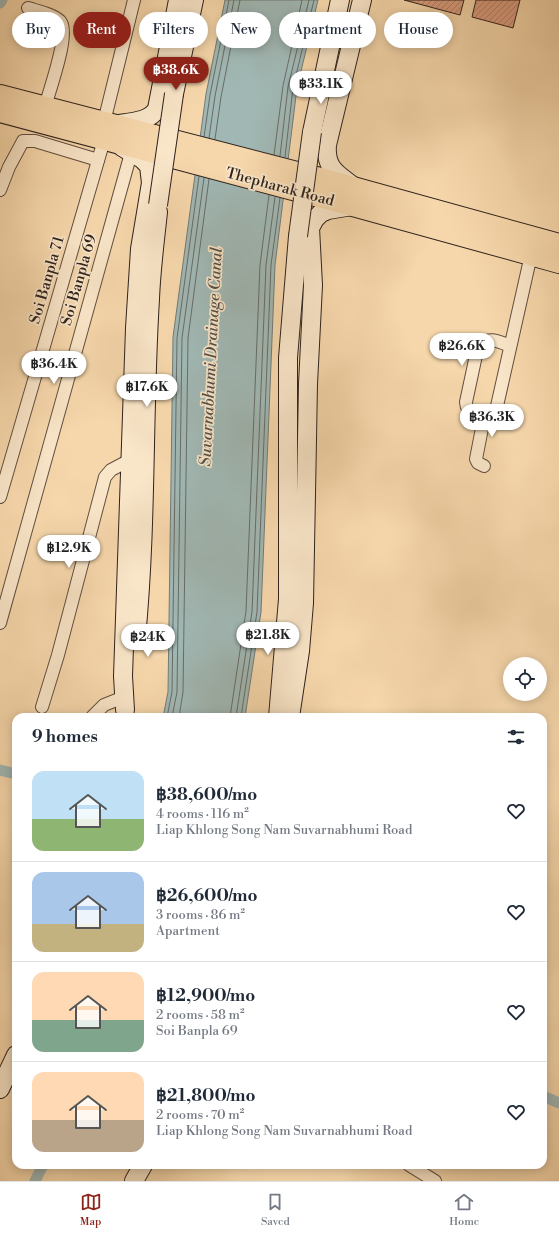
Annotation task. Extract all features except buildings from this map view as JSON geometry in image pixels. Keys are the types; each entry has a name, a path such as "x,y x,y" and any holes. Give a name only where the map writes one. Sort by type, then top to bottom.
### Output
{"main road":[{"path":"124,708 123,676 135,328 140,249 151,183 149,166 108,133 154,115 157,109 178,0"},
{"path":"124,708 134,650 140,594 150,299 158,205 174,94 194,0"},
{"path":"278,713 288,598 288,358 298,236 312,132 340,0"},
{"path":"291,713 300,651 304,603 308,384 313,285 310,228 315,219 321,213 355,197 328,163 326,156 327,145 362,0"},
{"name":"Thepharak Road","path":"0,95 45,107 108,133"},
{"name":"Thepharak Road","path":"0,112 108,133 355,197 559,244"},
{"name":"Thepharak Road","path":"355,197 559,263"},
{"path":"0,1089 12,1064"},
{"path":"134,1181 140,1169"}],"street":[{"name":"Soi Banpla 71","path":"0,498 98,160 108,133 134,0"},
{"path":"28,8 58,19 63,26 63,42 45,107"},
{"path":"0,190 9,167 23,141 35,141 98,160"},
{"name":"Soi Banpla 69","path":"0,624 131,153"},
{"path":"510,346 488,340 483,341 478,346 466,402 467,409 472,415 484,418 494,412 497,406 531,255"},
{"path":"484,418 476,459 478,463 484,466"},
{"path":"42,707 58,655 105,477 110,470 130,460"},
{"path":"96,713 104,705 124,708"},
{"path":"416,1169 435,1181"}],"water":[{"name":"Suvarnabhumi Drainage Canal","path":"225,0 318,0 315,12 279,12 279,48 307,48 297,88 275,265 261,612 246,713 164,713 168,692 173,337 206,94 216,45 216,48 271,48 271,12 223,12"}],"waterway":[{"path":"0,770 12,773"},
{"path":"547,1098 559,1103"},
{"path":"35,1181 41,1169"}]}
